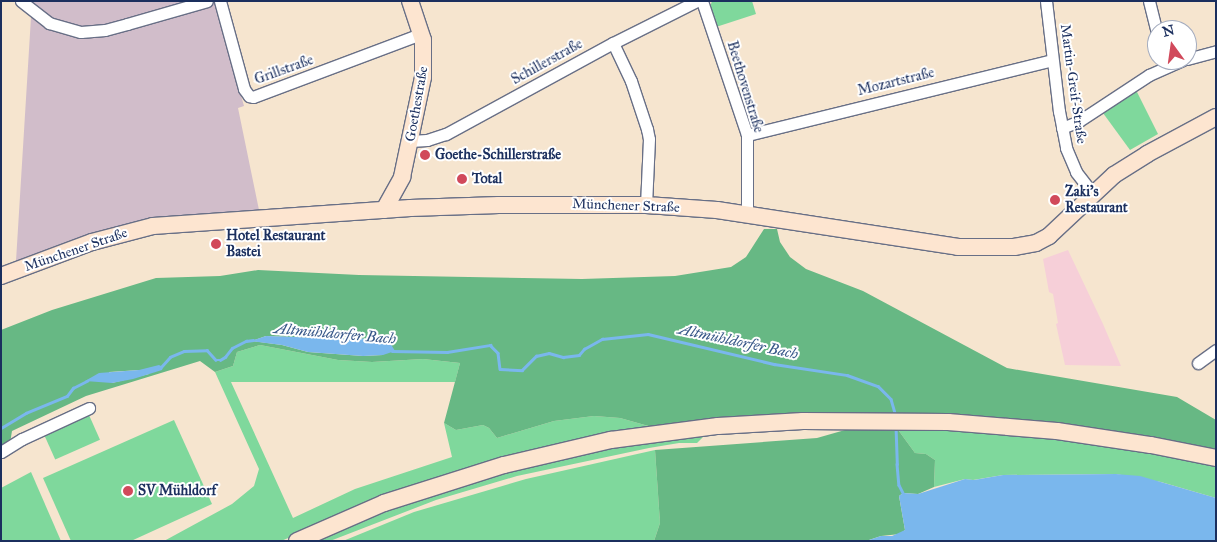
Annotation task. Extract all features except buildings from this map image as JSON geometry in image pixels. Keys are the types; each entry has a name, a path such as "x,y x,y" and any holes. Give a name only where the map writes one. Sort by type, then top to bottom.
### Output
{"street":[{"path":"22,1 49,23 81,32 113,28 207,1"},
{"name":"Grillstraße","path":"220,1 244,89 249,96 253,97 421,34"},
{"name":"Goethestraße","path":"384,210 402,178 424,65 421,34 410,1"},
{"name":"Schillerstraße","path":"410,141 427,140 446,134 613,43 697,1"},
{"name":"Beethovenstraße","path":"702,1 747,135 747,213"},
{"name":"Martin-Greif-Straße","path":"1046,1 1062,128 1072,165 1080,179 1093,194"},
{"path":"1149,1 1154,20"},
{"path":"613,43 631,81 647,129 646,205"},
{"path":"1197,56 1216,51"},
{"name":"Mozartstraße","path":"747,135 1052,60"},
{"path":"1062,128 1079,121 1155,70"},
{"name":"Münchener Straße","path":"1,276 92,242 153,226 410,208 530,204 646,205 747,213 958,247 1014,248 1036,243 1049,236 1093,194 1130,164 1216,117"},
{"name":"Goethestraße","path":"402,178 410,208"},
{"path":"1198,363 1216,350"},
{"path":"1,452 22,439 89,408"},
{"path":"297,541 384,503 463,476 537,456 611,440 718,426 804,421 948,422 1057,431 1151,444 1216,458"}],"shaded area":[{"path":"32,1 214,1 244,106 238,108 259,210 185,216 133,223 87,235 16,261"},
{"path":"1068,250 1121,366 1065,365 1056,324 1058,323 1053,294 1049,292 1043,259"}],"green space":[{"path":"712,1 752,1 756,14 716,27 710,7"},
{"path":"1136,90 1158,134 1130,150 1103,113"},
{"path":"764,229 777,229 780,242 790,257 806,269 863,291 1007,368 1177,397 1216,420 1216,451 1057,426 652,427 620,418 594,416 554,421 497,438 489,428 483,425 456,430 444,423 460,363 423,359 372,362 338,360 260,345 237,352 233,366 215,372 200,361 86,396 12,431 10,443 1,448 1,330 52,310 156,278 220,276 258,270 359,275 582,279 675,276 731,267 746,257","holes":["266,336 351,339 387,338 383,355 363,356 308,352 282,345 252,341","140,370 149,374 112,383 109,372"]},
{"path":"260,345 338,360 372,362 423,359 460,363 455,382 231,382 293,518 355,489 452,457 444,423 456,430 483,425 489,428 497,438 554,421 594,416 620,418 652,427 511,455 463,469 421,483 281,541 164,541 232,504 254,486 259,469 215,372 233,366 237,352"},
{"path":"89,415 100,440 55,460 44,435"},
{"name":"SV Mühldorf","path":"174,420 212,504 131,541 71,541 43,478"},
{"path":"896,427 1087,441 1216,463 1216,498 1161,482 1116,474 1003,475 973,480 965,479 934,487 935,460 926,454 915,453"},
{"path":"896,427 915,453 926,454 935,460 934,487 918,494 903,493 899,496 905,530 900,534 881,536 866,541 654,541 660,523 655,450 817,438 845,430"},
{"path":"683,436 703,437 697,443 679,443 649,448 517,476 436,500 330,541 312,541 399,504 497,473 600,449"},
{"path":"655,450 660,523 654,541 343,541 414,512 526,479"},
{"path":"31,472 61,541 1,541 1,488"}],"water":[{"path":"266,336 351,339 387,338 395,351 383,355 363,356 308,352 282,345 251,341"},
{"path":"159,365 163,367 162,370 133,379 112,383 85,381 99,373 139,370"},
{"path":"1116,474 1140,476 1216,498 1216,541 866,541 881,536 892,536 905,530 899,496 903,493 918,494 965,479 974,480 1003,475"}],"waterway":[{"name":"Altmühldorfer Bach","path":"392,351 447,352 490,345 498,353 500,369 522,370 536,356 549,353 563,357 579,355 584,349 602,339 648,334 774,364 847,375 878,386 891,399 896,416"},
{"name":"Altmühldorfer Bach","path":"161,367 170,357 184,351 207,350 216,360 220,360 232,348 246,341 253,340"},
{"name":"Altmühldorfer Bach","path":"1,428 26,413 67,396 73,388 87,381"},
{"name":"Altmühldorfer Bach","path":"896,426 899,485 903,493"}],"place":[{"name":"Goethe-Schillerstraße","path":"425,155"},
{"name":"Total","path":"462,179"},
{"name":"Zaki's Restaurant","path":"1055,200"},
{"name":"Hotel Restaurant Bastei","path":"216,244"},
{"name":"SV Mühldorf","path":"128,491"}]}
